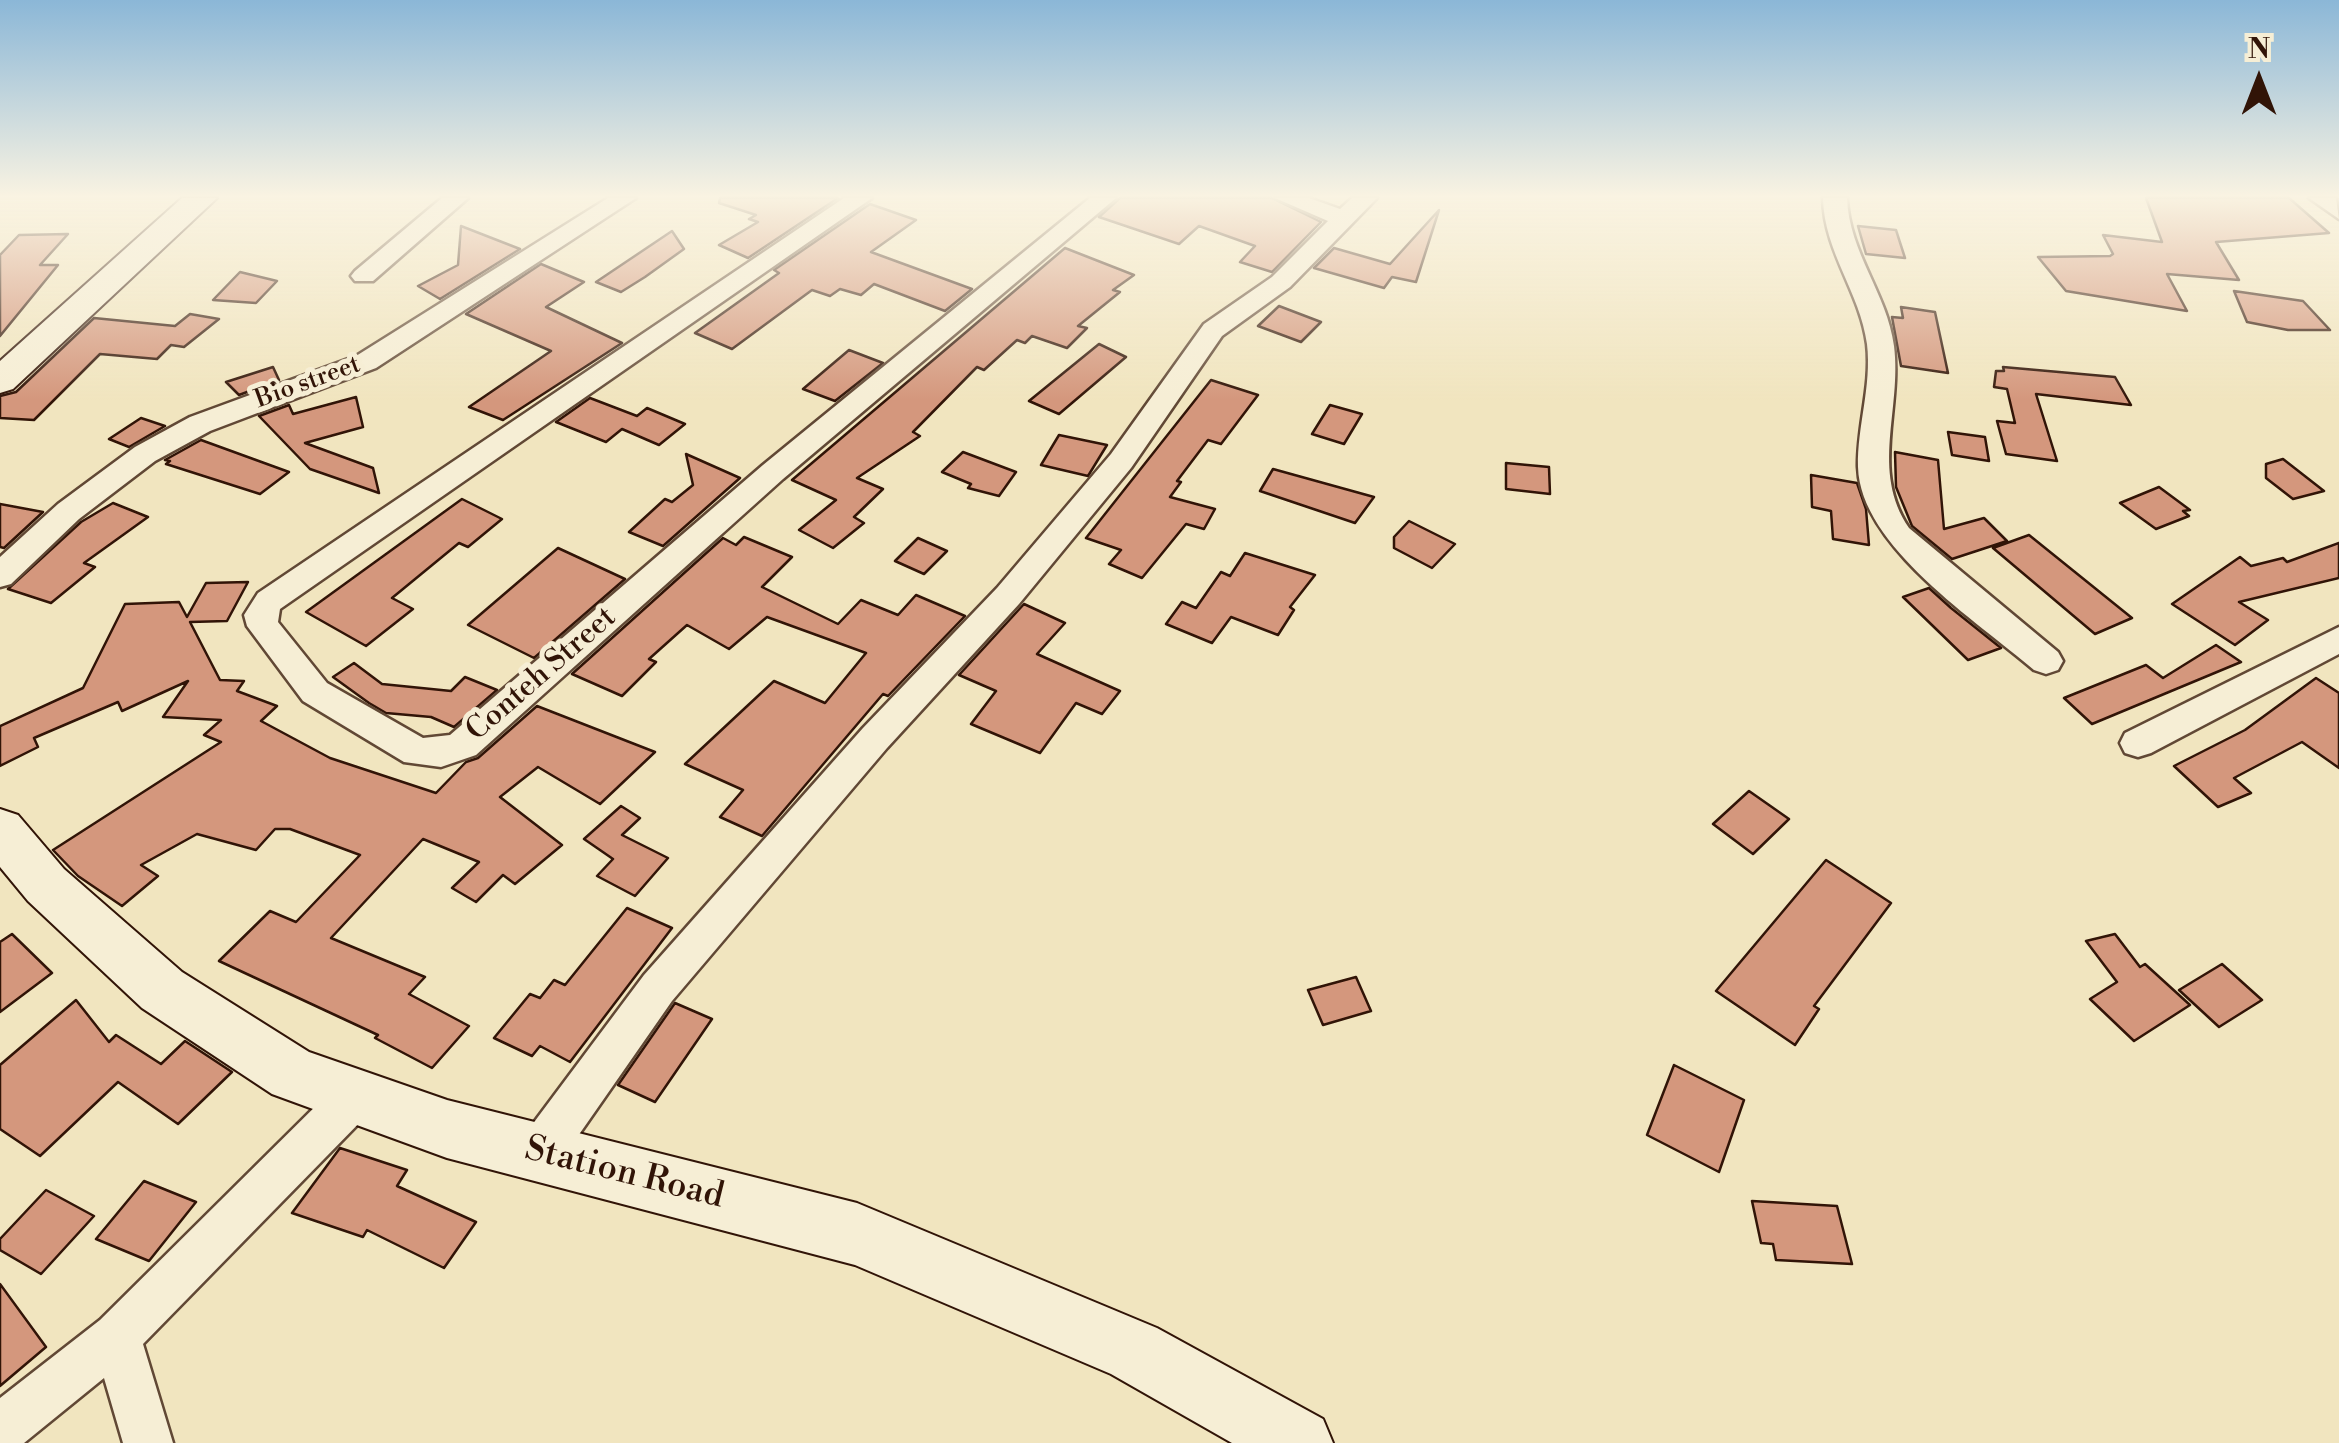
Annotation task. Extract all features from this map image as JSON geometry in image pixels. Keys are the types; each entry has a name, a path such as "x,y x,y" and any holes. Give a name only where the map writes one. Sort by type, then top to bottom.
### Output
{"main road":[{"path":"0,382 127,265"},
{"name":"Station Road","path":"0,830 46,885 162,990 292,1074 354,1098 539,1153 857,1234 1134,1350 1299,1443"}],"street":[{"path":"364,276 377,265"},
{"name":"Bio street","path":"0,576 77,506 167,442 198,424 332,377 395,348 415,330 517,265"},
{"name":"Conteh Street","path":"761,265 269,600 260,615 263,626 316,692 418,752 441,753 463,745 773,472 1023,265"},
{"path":"539,1153 658,988 875,738 1020,581 1121,461 1214,330 1282,282 1299,265"},
{"path":"1851,265 1880,342 1883,394 1872,426 1871,467 1880,514 1898,536 2046,660"},
{"path":"2138,742 2339,640"},
{"path":"0,1430 117,1337 354,1098"},
{"path":"117,1337 148,1443"}],"building":[{"path":"0,265 58,265 0,336"},
{"path":"457,265 494,265 440,299 418,286"},
{"path":"544,265 584,282 546,307 622,343 503,420 469,407 551,351 466,314"},
{"path":"621,265 661,265 621,292 596,282"},
{"path":"781,265 907,265 972,289 945,311 874,284 861,295 840,289 830,296 812,290 732,349 695,333 779,273 774,270"},
{"path":"1045,265 1109,265 1134,275 1113,290 1120,292 1078,326 1087,328 1067,348 1032,336 1025,343 1017,340 984,370 977,367 913,432 920,436 857,478 883,489 854,517 864,523 833,548 799,530 836,500 792,480"},
{"path":"1251,265 1279,265 1272,272"},
{"path":"1421,265 1416,282 1392,277 1384,288 1314,268"},
{"path":"2045,265 2230,265 2239,280 2167,274 2187,311 2066,291"},
{"path":"240,272 277,281 256,303 213,300"},
{"path":"2234,291 2303,301 2330,330 2288,330 2247,322"},
{"path":"1279,306 1321,322 1301,342 1258,326"},
{"path":"1901,307 1935,312 1948,373 1901,366 1892,317 1903,318"},
{"path":"190,314 219,319 184,347 171,345 157,359 100,354 34,420 0,418 0,396 16,392 94,318 175,326"},
{"path":"1099,344 1126,357 1059,414 1029,401"},
{"path":"849,350 883,363 835,401 803,389"},
{"path":"273,367 279,380 239,395 226,382"},
{"path":"2003,367 2115,377 2131,405 2036,394 2057,461 2006,454 1997,421 2015,423 2007,389 1994,387 1996,371 2004,371"},
{"path":"1211,380 1258,395 1221,444 1208,440 1177,481 1181,482 1170,497 1215,509 1204,529 1186,524 1142,578 1109,564 1121,550 1086,538"},
{"path":"356,397 363,427 305,443 373,468 379,493 310,469 259,416 289,405 293,414"},
{"path":"590,398 637,416 647,408 685,424 659,445 622,429 606,442 556,422"},
{"path":"1330,405 1362,414 1344,444 1312,434"},
{"path":"141,418 165,426 129,447 109,439"},
{"path":"1948,432 1985,437 1989,461 1952,455"},
{"path":"1059,435 1107,445 1088,476 1041,465"},
{"path":"201,440 289,472 260,494 166,464 170,461 165,460"},
{"path":"963,452 1016,472 999,496 968,488 971,484 942,472"},
{"path":"1895,452 1938,460 1944,529 1984,518 2007,541 1952,559 1912,526 1896,487"},
{"path":"686,454 740,478 663,546 629,532 665,499 672,502 693,485"},
{"path":"2283,459 2324,491 2293,499 2266,478 2266,464"},
{"path":"1506,463 1549,467 1550,494 1506,489"},
{"path":"1273,469 1374,497 1355,523 1260,491"},
{"path":"1811,475 1857,483 1866,509 1869,545 1833,539 1831,511 1812,507"},
{"path":"2159,487 2190,510 2183,511 2189,516 2156,529 2120,503"},
{"path":"462,499 502,519 468,547 459,543 392,598 413,609 366,646 306,612"},
{"path":"113,503 148,517 84,563 95,567 51,603 8,589 81,522"},
{"path":"0,504 43,512 4,548 0,547"},
{"path":"1409,521 1455,544 1432,568 1394,548 1394,537"},
{"path":"2029,535 2132,618 2095,634 1993,548"},
{"path":"744,537 792,557 762,587 838,624 861,600 898,615 916,595 965,616 888,696 883,694 762,836 720,817 743,790 685,764 774,681 825,703 866,653 767,617 729,649 687,625 649,659 656,662 622,696 572,674 723,538 736,545"},
{"path":"918,538 947,551 924,574 895,561"},
{"path":"2339,543 2339,578 2239,602 2268,620 2235,645 2172,604 2240,557 2251,566 2283,558 2287,562"},
{"path":"558,548 625,579 534,658 468,625"},
{"path":"1245,553 1315,575 1290,607 1294,610 1278,635 1231,617 1212,643 1166,624 1182,602 1196,608 1221,572 1230,576"},
{"path":"248,582 227,621 190,622 220,680 244,681 237,691 277,706 261,721 330,758 436,793 466,762 478,758 537,706 655,752 600,804 538,767 500,797 562,845 515,884 503,875 476,902 452,888 479,862 423,839 331,938 425,977 409,994 469,1026 432,1068 375,1038 378,1035 219,961 270,911 296,922 360,855 290,829 275,829 256,850 197,834 141,865 158,876 122,906 78,876 53,850 221,742 204,735 221,720 163,717 188,681 122,711 118,702 34,738 38,747 0,766 0,726 83,688 125,604 179,602 187,617 206,583"},
{"path":"1929,588 2001,648 1968,660 1903,597"},
{"path":"1024,604 1065,623 1037,654 1120,691 1102,714 1076,703 1040,753 971,724 996,691 959,675"},
{"path":"2216,645 2241,662 2092,724 2064,698 2146,665 2163,678"},
{"path":"354,663 382,684 451,691 465,677 497,690 454,727 431,717 386,713 369,703 333,677"},
{"path":"2316,678 2339,693 2339,768 2302,742 2234,778 2251,793 2218,807 2174,766 2245,730"},
{"path":"1749,791 1789,819 1753,854 1713,824"},
{"path":"621,806 640,818 622,835 668,858 635,896 597,876 613,859 584,839"},
{"path":"1826,860 1891,903 1814,1006 1819,1009 1795,1045 1716,991"},
{"path":"627,908 672,928 570,1062 540,1046 532,1056 494,1038 530,994 540,998 554,980 565,985"},
{"path":"12,934 52,973 0,1012 0,942"},
{"path":"2115,934 2140,967 2145,964 2190,1005 2134,1041 2090,999 2117,982 2086,941"},
{"path":"2222,964 2262,1000 2219,1027 2179,990"},
{"path":"1356,977 1371,1011 1323,1025 1308,990"},
{"path":"76,1000 109,1042 116,1035 161,1064 185,1041 232,1072 178,1124 118,1082 40,1156 0,1129 0,1065"},
{"path":"675,1003 712,1019 655,1102 618,1085"},
{"path":"1674,1065 1744,1100 1719,1172 1647,1135"},
{"path":"340,1148 407,1170 397,1186 476,1222 444,1268 367,1230 363,1237 292,1213"},
{"path":"144,1181 196,1202 149,1261 96,1239"},
{"path":"46,1190 94,1216 41,1274 0,1250 0,1239"},
{"path":"1752,1201 1837,1206 1852,1264 1776,1260 1773,1244 1761,1243"},
{"path":"0,1284 46,1347 0,1386"}]}
